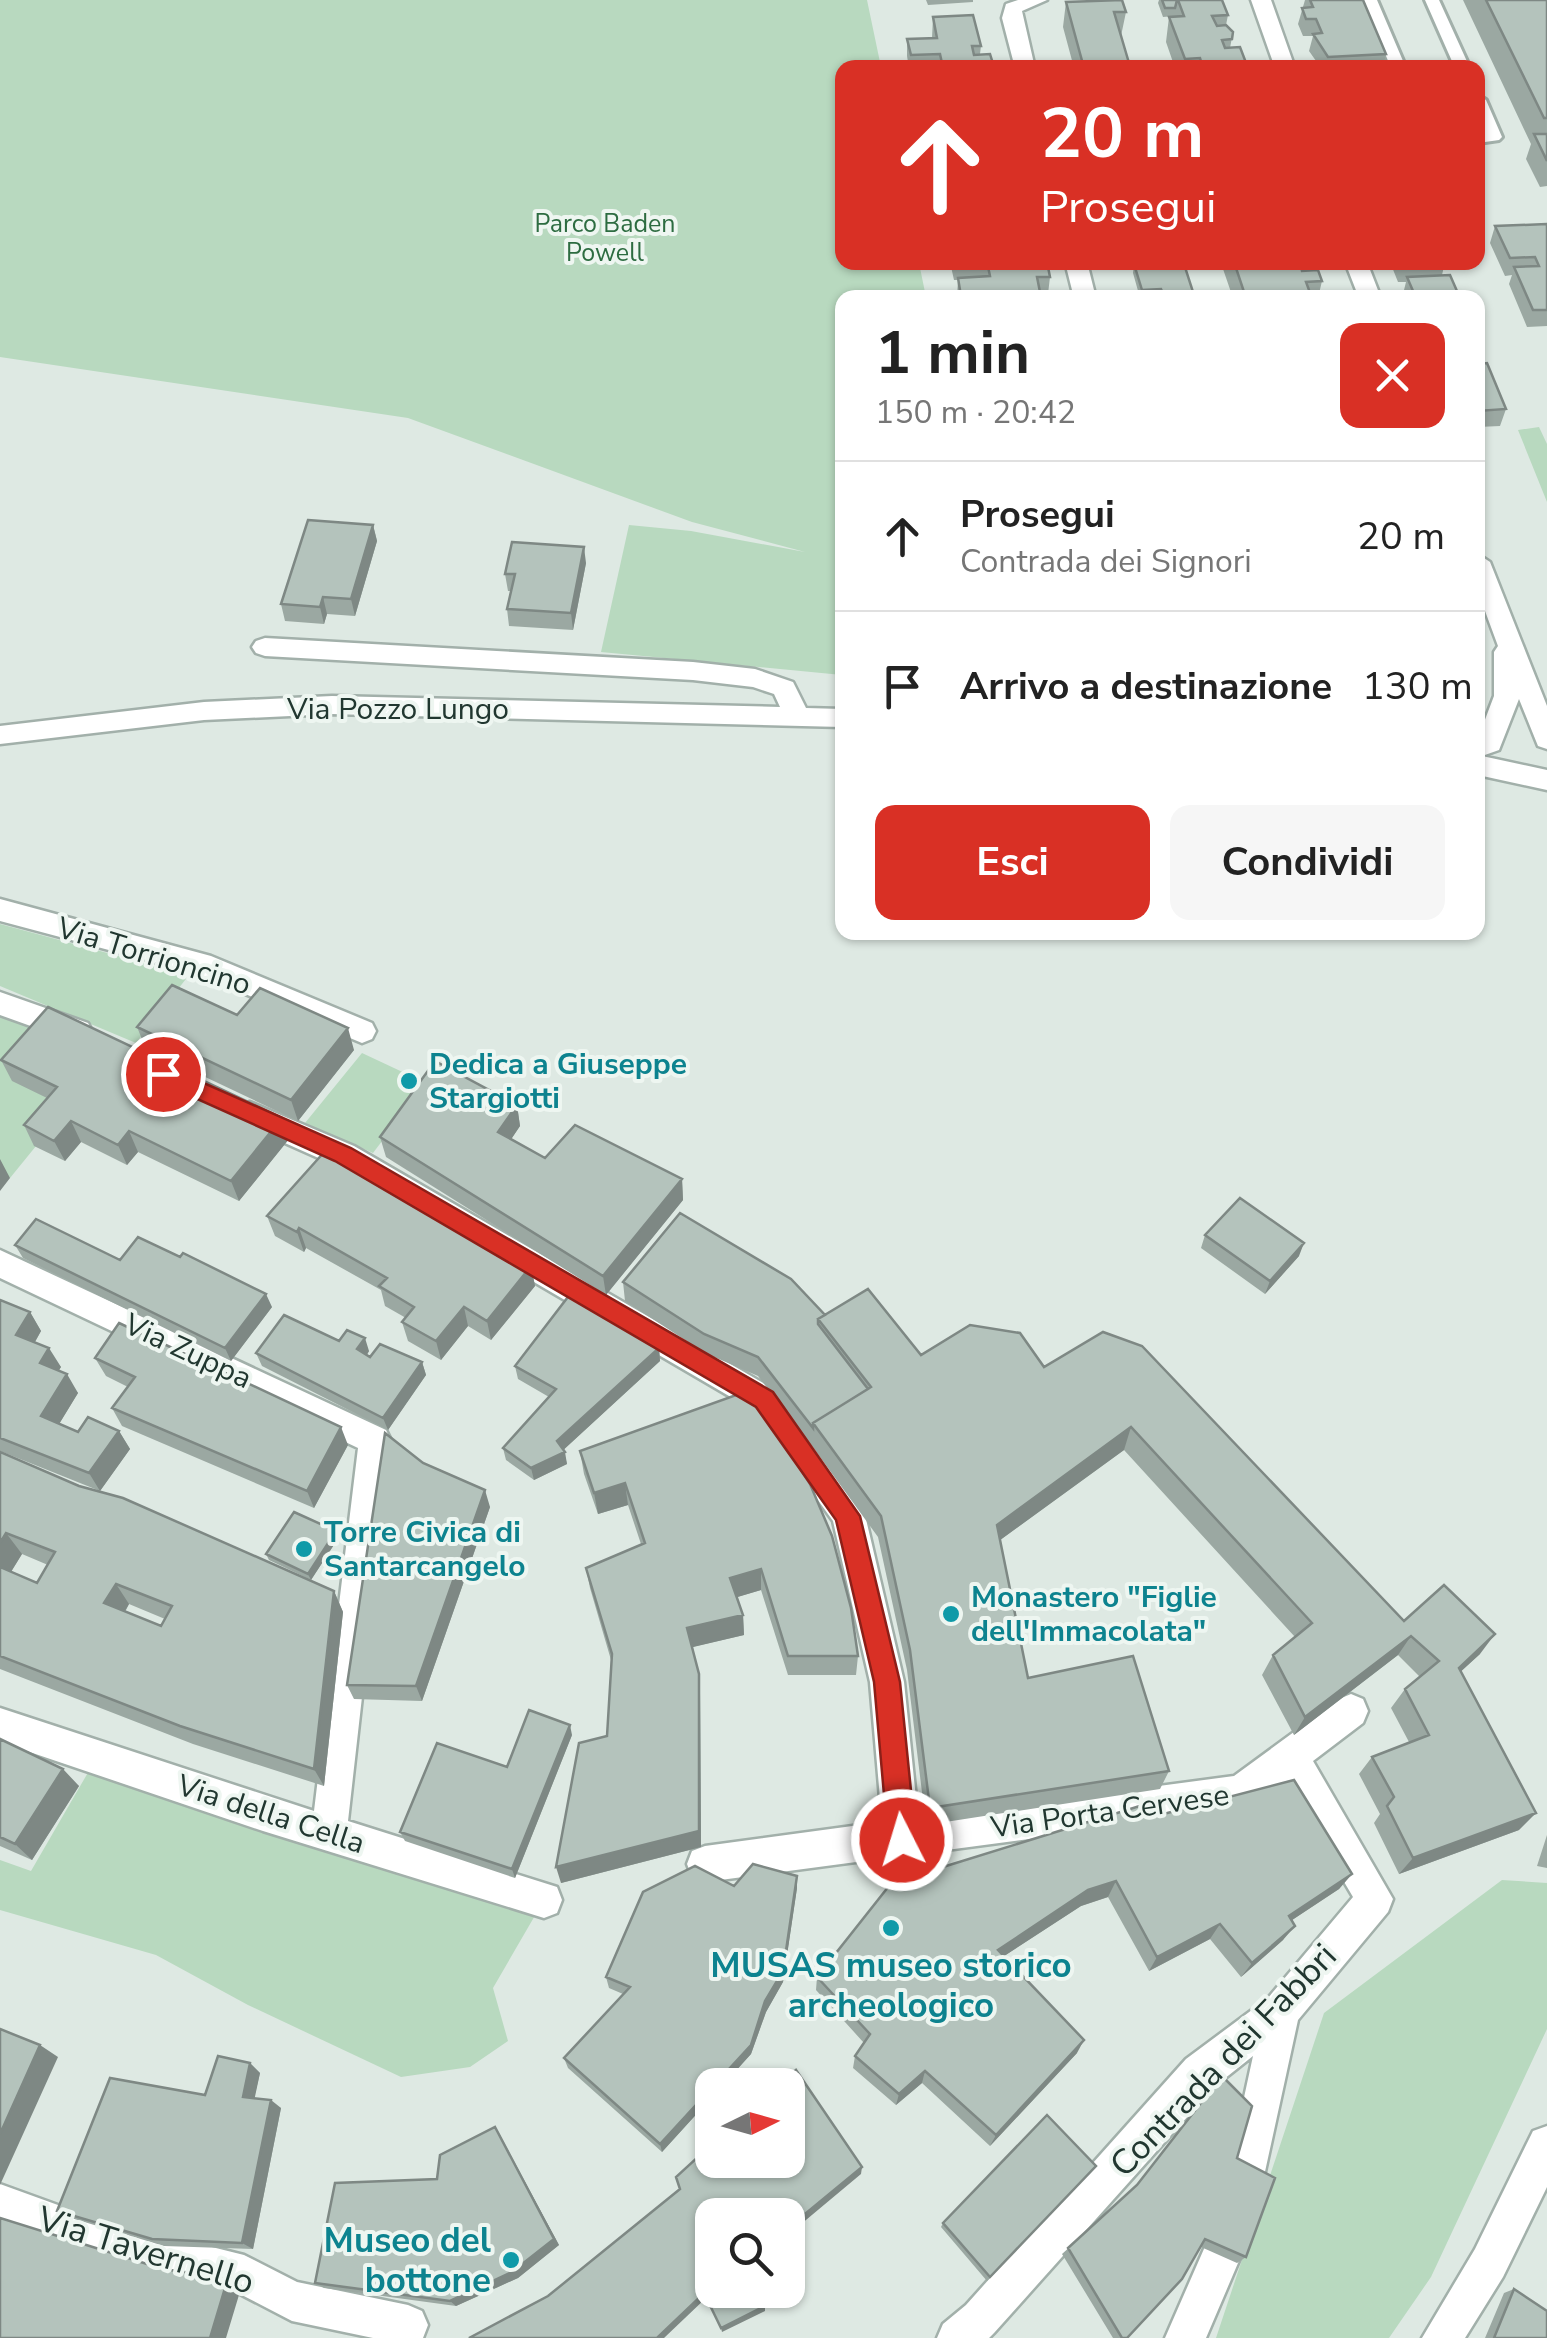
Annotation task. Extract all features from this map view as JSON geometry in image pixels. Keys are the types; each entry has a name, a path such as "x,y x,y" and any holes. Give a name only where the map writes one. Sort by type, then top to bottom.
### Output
{"street":[{"path":"1024,60 1012,18 1013,8 1037,0"},
{"path":"1261,0 1281,60"},
{"path":"1485,581 1547,739"},
{"path":"1485,744 1490,742 1507,696 1507,639"},
{"name":"Via Pozzo Lungo","path":"265,647 693,670 755,678 784,688 797,716"},
{"name":"Via Pozzo Lungo","path":"0,735 204,711 332,705 835,718"},
{"path":"1485,767 1547,780"},
{"name":"Via Torrioncino","path":"0,910 200,964 362,1031"},
{"path":"0,1002 63,1024 113,1049"},
{"path":"229,1104 343,1155 764,1400 848,1516 887,1682 902,1840"},
{"name":"Via Zuppa","path":"0,1263 375,1440 353,1607"},
{"path":"318,1591 353,1607 329,1834"},
{"name":"Via Porta Cervese","path":"705,1864 1241,1793 1351,1711"},
{"name":"Via della Cella","path":"0,1725 329,1834 544,1900"},
{"name":"Contrada dei Fabbri","path":"957,2338 980,2319 1200,2073 1280,2011 1375,1899 1292,1758"},
{"path":"1247,2176 1280,2011"},
{"path":"1442,2338 1490,2263 1547,2144"},
{"name":"Via Tavernello","path":"0,2204 91,2237 244,2275 292,2301 408,2325"},
{"path":"1185,2338 1221,2256"}],"lane":[{"path":"1370,0 1396,60"},
{"path":"1432,0 1459,60"},
{"path":"1485,116 1494,137 1485,138"}],"green space":[{"name":"Parco Baden Powell","path":"0,0 867,0 880,60 835,60 835,270 920,270 925,290 835,290 835,674 601,652 629,525 691,531 805,552 692,522 408,418 0,357"},
{"path":"1539,427 1547,444 1547,502 1518,430"},
{"path":"0,924 189,975 136,1043 0,986"},
{"path":"0,1007 59,1029 67,1108 10,1178 0,1174"},
{"path":"362,1053 426,1083 373,1153 305,1123"},
{"path":"97,1757 544,1900 493,1988 508,2041 470,2067 401,2077 248,2005 156,1955 0,1910 0,1860 31,1871"},
{"path":"1502,1880 1547,1883 1547,2029 1431,2277 1389,2338 1216,2338 1324,2013"}],"building":[{"path":"1122,0 1126,12 1114,12 1128,60 1082,60 1066,2"},
{"path":"1162,0 1177,0 1175,8 1165,8"},
{"path":"1178,0 1222,0 1228,15 1212,16 1217,26 1226,25 1233,32 1232,39 1222,40 1225,48 1240,47 1245,60 1185,59 1169,17 1184,16"},
{"path":"1310,0 1363,0 1386,54 1328,57 1313,34 1322,33 1316,19 1306,19 1302,8 1313,7"},
{"path":"1486,0 1547,0 1547,118 1544,118"},
{"path":"973,15 981,46 972,46 974,55 990,54 992,60 941,60 940,54 911,55 907,39 937,38 933,17"},
{"path":"1534,134 1547,134 1547,161"},
{"path":"1547,224 1547,310 1533,310 1514,267 1539,266 1535,257 1510,258 1495,226"},
{"path":"989,270 1049,270 1050,277 1037,277 1040,290 960,290 958,278 990,276"},
{"path":"1136,270 1186,270 1192,290 1161,289 1142,290"},
{"path":"1237,270 1318,270 1322,281 1306,282 1309,290 1243,290"},
{"path":"1450,275 1457,290 1413,290 1407,277"},
{"path":"1487,363 1506,409 1485,410"},
{"path":"308,520 373,525 351,599 323,597 320,607 281,604"},
{"path":"512,542 584,547 571,613 507,609 515,574 505,574"},
{"path":"172,985 237,1015 260,988 348,1028 291,1100 137,1027"},
{"path":"48,1007 282,1118 231,1181 129,1131 118,1145 71,1121 54,1141 24,1125 57,1087 1,1060"},
{"path":"435,1061 517,1105 498,1132 545,1158 575,1125 682,1179 603,1276 380,1137"},
{"path":"326,1150 531,1266 487,1321 464,1307 436,1341 402,1322 414,1307 379,1286 387,1278 299,1228 297,1232 267,1216"},
{"path":"1240,1198 1304,1243 1270,1281 1205,1235"},
{"path":"680,1213 791,1279 825,1315 818,1319 818,1324 868,1389 813,1423 813,1428 758,1357 704,1334 623,1282"},
{"path":"36,1219 120,1260 138,1237 180,1257 183,1253 266,1294 225,1348 15,1245"},
{"name":"Monastero \"Figlie dell'Immacolata\"","path":"868,1289 921,1355 970,1325 1020,1333 1044,1367 1103,1332 1142,1346 1404,1621 1444,1585 1495,1634 1459,1668 1536,1813 1413,1858 1387,1806 1394,1797 1372,1757 1429,1735 1405,1689 1439,1661 1411,1636 1305,1717 1273,1655 1312,1623 1131,1427 997,1525 1028,1678 1133,1656 1169,1771 930,1808 910,1650 881,1516 813,1423 871,1387 818,1319"},
{"path":"571,1293 659,1348 557,1441 565,1452 531,1468 503,1448 556,1389 515,1366"},
{"path":"0,1300 30,1312 16,1335 49,1348 40,1363 67,1374 41,1416 78,1432 88,1417 119,1431 89,1473 0,1438"},
{"path":"284,1315 339,1341 347,1330 365,1338 357,1349 370,1357 380,1344 422,1362 383,1418 256,1353"},
{"path":"119,1323 341,1427 307,1491 112,1408 135,1377 95,1358"},
{"path":"750,1390 810,1484 832,1536 851,1608 858,1656 788,1656 761,1569 730,1578 743,1615 687,1628 699,1674 699,1831 556,1867 579,1743 607,1736 612,1654 586,1568 645,1543 625,1483 594,1493 580,1451"},
{"path":"385,1433 423,1463 485,1490 416,1686 347,1685"},
{"path":"0,1452 79,1486 123,1498 334,1591 314,1769 180,1726 0,1656 0,1567 37,1583 55,1552 6,1533 0,1543","holes":["116,1584 172,1606 161,1626 104,1603"]},
{"name":"Torre Civica di Santarcangelo","path":"294,1512 336,1531 308,1574 266,1554"},
{"path":"529,1710 570,1725 512,1869 400,1832 437,1743 507,1767"},
{"path":"0,1739 63,1769 15,1844 0,1837"},
{"path":"1294,1780 1352,1874 1289,1916 1295,1926 1252,1963 1220,1924 1157,1957 1116,1881 1088,1890 998,1950 1084,2040 996,2135 925,2071 899,2094 855,2056 870,2034 817,1977 923,1843 943,1867 1146,1804 1152,1817"},
{"path":"753,1864 797,1876 783,1971 765,2001 751,2045 730,2068 695,2068 695,2106 660,2144 564,2058 630,1987 606,1977 643,1892 695,1866 734,1886"},
{"path":"0,2029 40,2045 0,2134"},
{"path":"218,2056 250,2063 243,2097 271,2100 242,2243 152,2239 57,2211 110,2078 205,2095"},
{"path":"1222,2076 1252,2106 1237,2158 1275,2178 1246,2257 1205,2239 1182,2279 1127,2338 1122,2338 1068,2248 1137,2185"},
{"path":"805,2083 862,2167 805,2214 805,2198 695,2198 695,2302 657,2338 469,2338 548,2296 680,2189 676,2177 695,2160 695,2178 805,2178"},
{"path":"1047,2115 1096,2166 990,2277 943,2223"},
{"path":"495,2127 554,2239 512,2272 450,2301 315,2283 335,2183 437,2179 440,2155"},
{"path":"0,2218 163,2269 228,2278 210,2338 0,2338"},
{"path":"1514,2289 1547,2311 1547,2338 1494,2338"},
{"path":"711,2308 761,2308 721,2328"}],"place":[{"name":"Dedica a Giuseppe Stargiotti","path":"409,1081"},
{"name":"Torre Civica di Santarcangelo","path":"304,1549"},
{"name":"Monastero \"Figlie dell'Immacolata\"","path":"951,1614"},
{"name":"MUSAS museo storico archeologico","path":"891,1928"},
{"name":"Museo del bottone","path":"511,2260"}],"route":[{"path":"163,1074 343,1155 764,1400 848,1516 887,1682 902,1840"}]}
